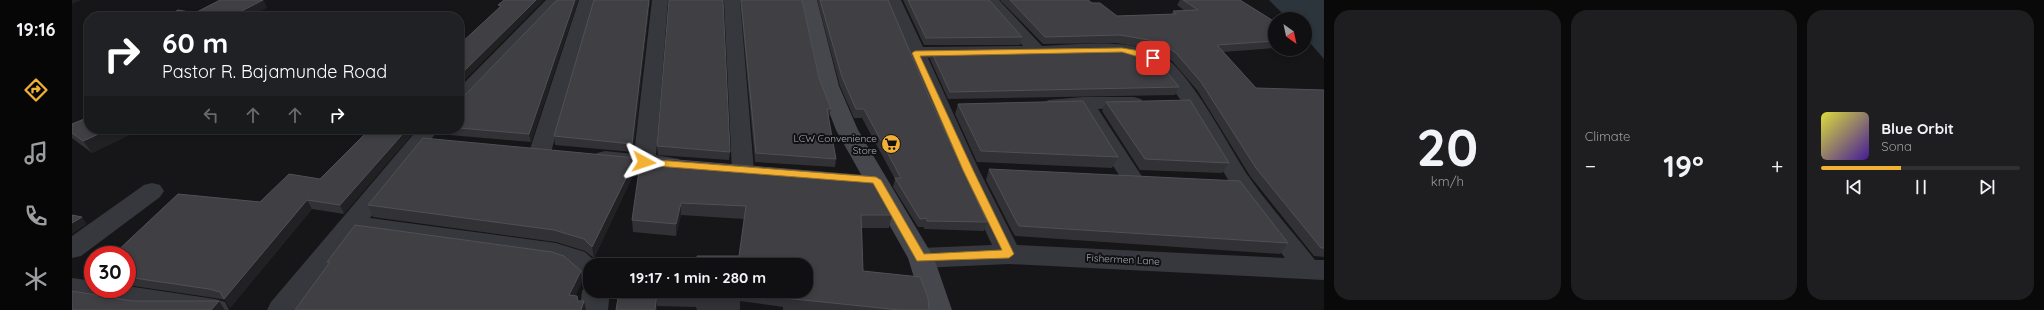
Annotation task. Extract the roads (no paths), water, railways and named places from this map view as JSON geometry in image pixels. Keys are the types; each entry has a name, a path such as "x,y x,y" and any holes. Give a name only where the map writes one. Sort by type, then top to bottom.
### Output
{"street":[{"path":"464,93 554,0"},
{"path":"540,152 587,0"},
{"path":"644,162 660,0"},
{"path":"732,0 743,170"},
{"path":"809,0 829,86 847,130 921,258 938,310"},
{"path":"892,0 968,170 1009,254"},
{"path":"990,0 1036,51"},
{"path":"915,53 1122,50 1153,58 1167,67 1192,102 1241,183 1316,270"},
{"path":"1038,104 1192,102"},
{"path":"1084,103 1132,178"},
{"path":"939,106 962,106"},
{"path":"281,310 350,224 430,137"},
{"path":"518,150 563,154"},
{"path":"585,156 690,166"},
{"path":"720,169 766,172"},
{"path":"968,170 991,171"},
{"path":"1108,176 1155,179"},
{"path":"853,178 876,180"},
{"path":"1218,182 1241,183"},
{"path":"72,249 152,192"},
{"path":"350,224 556,252 576,259 583,266"},
{"name":"Fishermen Lane","path":"921,258 1009,254 1316,270"},
{"path":"72,289 214,310"},
{"path":"594,310 595,298"}],"place":[{"name":"LCW Convenience Store","path":"891,144"}]}
